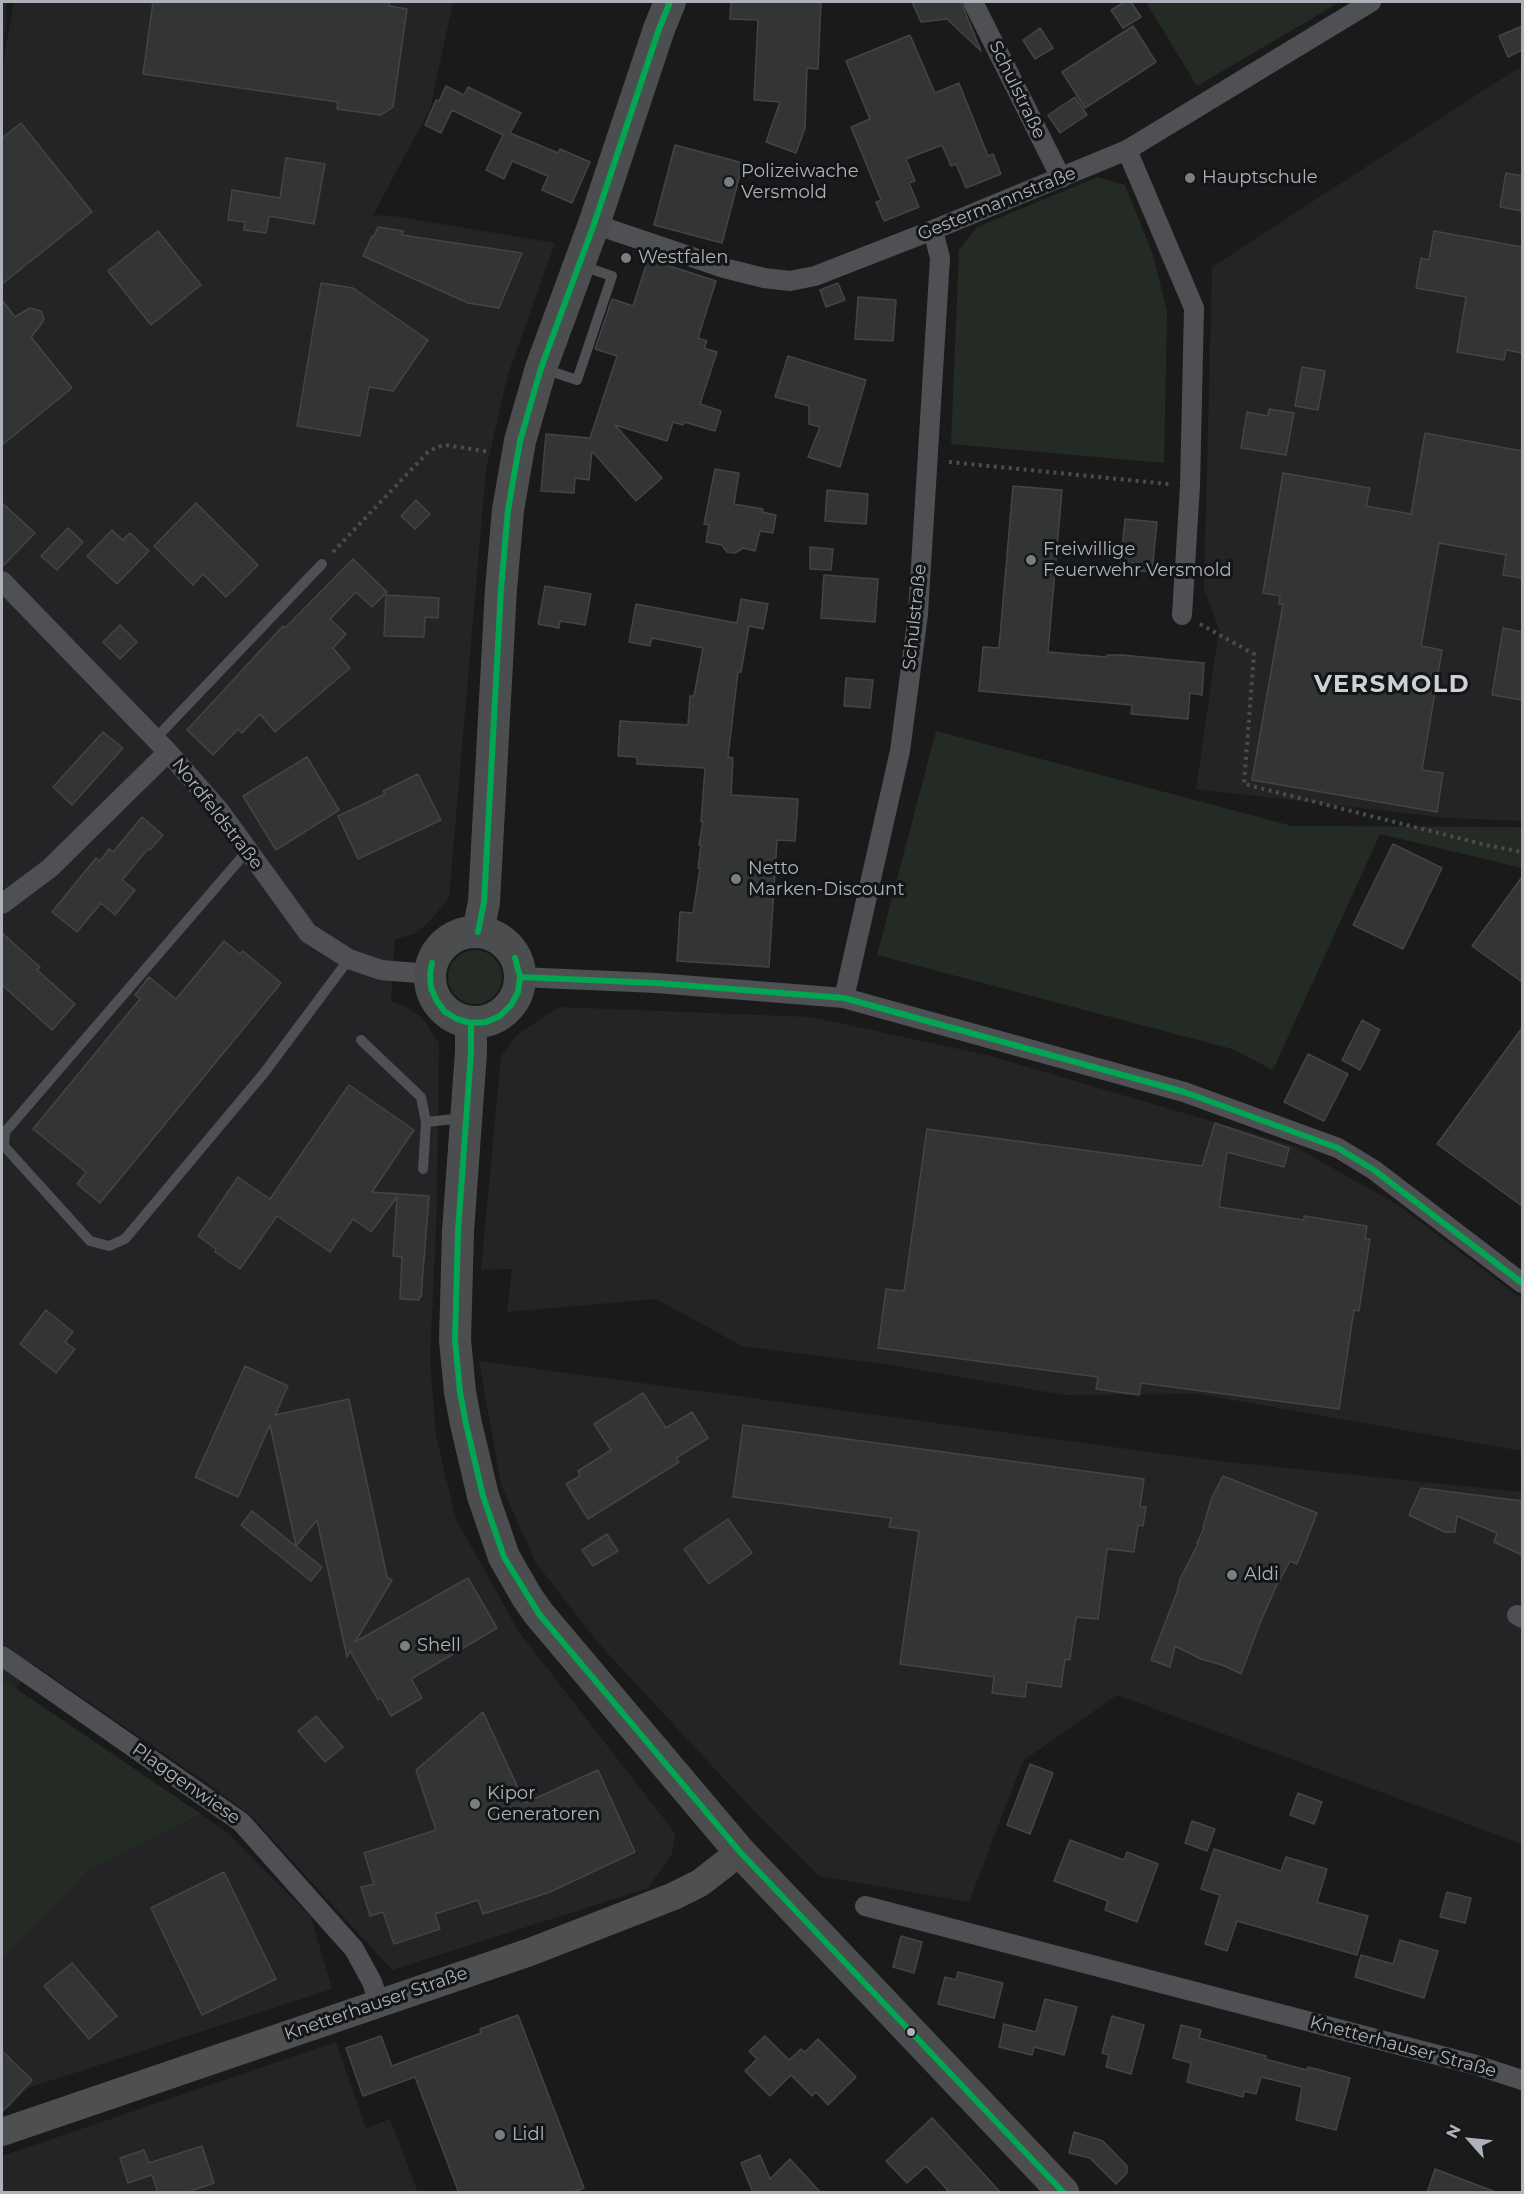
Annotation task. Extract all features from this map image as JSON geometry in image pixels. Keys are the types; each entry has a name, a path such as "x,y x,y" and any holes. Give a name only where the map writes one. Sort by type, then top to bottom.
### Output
{"main road":[{"path":"478,932 484,902 501,589 508,510 520,441 541,368 594,224 670,2"},
{"path":"478,932 491,935 503,942 518,963 520,977 518,992 511,1005 500,1016 486,1022 471,1023 457,1019 441,1006 431,988 430,974 432,963 445,943 455,937 478,932"},
{"path":"471,1023 467,1117 458,1231 455,1349 466,1424 483,1497 494,1533 517,1581 539,1614 740,1852 1063,2193"}],"street":[{"name":"Schulstraße","path":"973,2 1061,178"},
{"name":"Gestermannstraße","path":"594,224 724,268 764,278 790,281 815,276 1127,150 1371,2"},
{"path":"1127,150 1194,308 1190,486 1182,615"},
{"name":"Schulstraße","path":"844,998 900,751 918,614 940,258 933,230"},
{"name":"Nordfeldstraße","path":"2,581 161,745 219,810 308,933 349,959 381,970 430,974"},
{"path":"2,904 50,868 161,745"},
{"path":"520,977 656,984 844,998 1184,1092 1338,1148 1374,1170 1522,1283"},
{"name":"Plaggenwiese","path":"2,1656 241,1822 354,1949 372,1982 379,2003"},
{"name":"Knetterhauser Straße","path":"2,2132 530,1952 674,1896 700,1883 740,1852"},
{"name":"Knetterhauser Straße","path":"865,1906 1476,2065 1522,2079"}],"lane":[{"path":"161,745 322,564"},
{"path":"248,850 5,1132 4,1146 90,1241 109,1246 124,1239 264,1073 349,959"},
{"path":"361,1040 421,1097 426,1122 423,1169"},
{"path":"426,1122 467,1117"}],"path":[{"path":"322,564 428,452 437,447 456,446 517,458"},
{"path":"927,460 1190,486"},
{"path":"1182,615 1254,654 1244,784 1522,852"}],"shaded area":[{"path":"2,2 7,2 3,63 14,2 453,2 430,109 373,215 393,216 555,243 507,378 486,470 449,898 431,920 415,934 395,939 391,1001 422,1017 439,1043 437,1205 430,1360 436,1436 456,1519 519,1632 675,1833 672,1854 648,1888 392,1970 251,1816 210,1785 33,1664 16,1689 2,1679"},
{"path":"1151,2 1340,2 1197,86 1147,4"},
{"path":"1518,68 1522,70 1522,821 1447,818 1196,789 1219,629 1204,589 1212,267"},
{"path":"1098,177 1125,185 1153,255 1167,311 1164,463 951,444 959,250 977,227"},
{"path":"936,731 1292,826 1522,827 1522,868 1380,834 1273,1070 1232,1049 877,955"},
{"path":"475,950 485,952 494,958 500,967 502,977 500,987 494,996 485,1002 475,1004 465,1002 456,996 450,987 448,977 450,967 456,958 465,952"},
{"path":"559,1007 811,1017 987,1055 1292,1145 1398,1205 1522,1299 1522,1451 1199,1394 1064,1395 891,1365 742,1346 656,1299 507,1312 512,1269 481,1270 501,1056 519,1033"},
{"path":"479,1361 1209,1460 1522,1492 1522,1844 1117,1695 1023,1761 969,1902 819,1876 751,1808 599,1644 536,1563 501,1485"},
{"path":"2,1679 201,1814 87,1872 2,1959"},
{"path":"201,1814 229,1834 311,1917 332,1989 28,2088 10,2107 2,2109 2,1959 87,1872"},
{"path":"336,2042 366,2128 390,2119 418,2192 2,2192 2,2156"}],"building":[{"path":"153,2 389,2 389,6 407,9 393,107 381,115 337,109 338,102 143,74"},
{"path":"731,2 821,2 818,69 807,68 805,128 796,153 766,142 780,102 754,100 758,20 730,19"},
{"path":"912,2 961,2 981,51 947,19 921,22"},
{"path":"1125,2 1131,2 1141,17 1123,28 1111,10"},
{"path":"1133,26 1156,62 1085,108 1062,72"},
{"path":"1522,26 1522,50 1508,57 1499,36"},
{"path":"1040,28 1053,48 1035,59 1023,40"},
{"path":"910,35 935,93 959,83 988,156 993,154 1001,174 966,188 956,164 951,166 942,145 906,159 915,181 909,183 919,207 884,221 876,202 881,200 851,127 870,119 846,61"},
{"path":"446,86 464,95 468,87 521,113 510,133 558,153 560,149 590,162 572,203 542,190 548,176 512,161 504,179 486,170 503,135 452,110 441,133 425,125 436,100 439,101"},
{"path":"1075,97 1087,115 1060,133 1048,115"},
{"path":"21,123 92,212 2,284 2,138"},
{"path":"675,145 743,163 722,243 654,225"},
{"path":"286,158 325,164 314,224 269,216 266,233 244,230 245,222 228,220 232,190 280,198"},
{"path":"1506,173 1522,176 1522,211 1500,207"},
{"path":"378,227 403,231 402,235 522,253 499,308 468,303 363,256"},
{"path":"158,231 201,285 151,325 108,271"},
{"path":"1434,231 1522,247 1522,353 1506,350 1504,360 1457,352 1466,297 1416,288 1421,258 1429,260"},
{"path":"648,259 716,281 698,338 707,341 704,348 717,352 700,404 721,411 715,431 684,422 683,425 673,422 667,441 615,425 662,478 636,501 592,451 589,480 575,478 574,493 541,491 546,434 590,438 617,356 595,349 612,299 633,306"},
{"path":"321,283 353,288 428,340 393,391 369,387 360,436 297,426"},
{"path":"838,283 845,300 826,307 820,290"},
{"path":"858,297 896,300 893,341 855,339"},
{"path":"2,300 15,317 30,308 41,311 44,319 31,337 72,388 2,445"},
{"path":"788,356 866,380 840,467 808,457 820,427 809,424 809,406 775,397"},
{"path":"1302,367 1325,371 1318,410 1295,406"},
{"path":"1269,409 1294,413 1286,455 1241,448 1247,412 1268,416"},
{"path":"1425,433 1522,451 1522,578 1503,575 1506,555 1439,543 1421,646 1442,650 1422,770 1443,773 1437,812 1252,780 1283,604 1279,604 1280,596 1263,593 1283,473 1370,488 1366,506 1411,514"},
{"path":"715,469 739,473 734,504 763,509 762,512 776,515 773,533 760,531 755,551 743,548 735,553 727,552 722,545 706,542 709,525 704,524"},
{"name":"Freiwillige Feuerwehr Versmold","path":"1013,486 1062,490 1048,652 1106,657 1107,655 1122,655 1204,663 1202,695 1190,693 1188,719 1131,714 1132,705 979,691 983,647 999,648"},
{"path":"827,490 868,494 866,524 825,521"},
{"path":"416,500 430,514 415,529 401,516"},
{"path":"2,503 35,533 2,567"},
{"path":"196,503 258,565 226,597 203,574 193,585 154,546"},
{"path":"1125,519 1157,522 1152,572 1120,569"},
{"path":"68,528 83,542 57,570 41,556"},
{"path":"112,530 123,540 130,533 149,551 117,584 87,556"},
{"path":"810,547 833,549 831,570 810,569"},
{"path":"353,559 387,592 372,607 356,592 330,619 346,634 333,648 350,668 275,732 260,714 242,733 238,729 213,755 187,730 283,626 285,628"},
{"path":"824,575 878,579 875,622 821,618"},
{"path":"545,586 591,594 585,625 560,621 559,628 538,624"},
{"path":"386,595 439,598 438,618 425,617 424,637 384,636"},
{"path":"741,599 768,604 763,629 749,626 741,672 738,672 728,757 733,758 731,795 798,799 795,841 777,840 769,967 677,961 680,912 693,913 700,868 698,868 701,845 699,845 703,821 701,822 705,768 637,764 637,757 618,756 620,721 688,725 690,696 694,696 703,648 652,638 650,646 629,642 636,604 737,623"},
{"path":"120,625 137,642 120,659 103,642"},
{"path":"1503,628 1522,632 1522,700 1492,695"},
{"path":"846,678 873,680 870,708 844,706"},
{"path":"103,732 123,748 72,805 53,787"},
{"path":"307,757 339,810 276,850 243,796"},
{"path":"418,774 441,820 358,859 338,816 385,794 383,791"},
{"path":"142,817 163,835 122,880 135,890 115,915 101,903 77,932 52,912 96,858 100,861 109,849 113,852"},
{"path":"1393,844 1442,868 1403,949 1353,925"},
{"path":"1522,877 1522,982 1472,946"},
{"path":"2,933 40,967 37,970 75,1004 52,1030 2,985"},
{"path":"224,941 240,954 243,951 281,983 100,1203 77,1184 86,1172 33,1129 140,999 135,995 149,977 176,999"},
{"path":"1362,1020 1380,1030 1360,1070 1342,1060"},
{"path":"1522,1028 1522,1206 1437,1144"},
{"path":"1308,1054 1348,1074 1324,1121 1284,1102"},
{"path":"349,1085 414,1130 372,1192 429,1196 419,1300 400,1299 402,1257 393,1256 397,1197 371,1232 353,1219 330,1252 277,1216 240,1269 215,1252 216,1249 198,1236 238,1177 270,1199"},
{"path":"1215,1123 1289,1148 1284,1167 1227,1152 1219,1207 1304,1220 1304,1216 1367,1226 1365,1239 1370,1239 1359,1311 1354,1310 1339,1409 1141,1383 1139,1395 1096,1389 1098,1377 878,1348 886,1289 904,1291 927,1129 1202,1166"},
{"path":"46,1310 73,1332 65,1342 75,1349 56,1373 20,1344"},
{"path":"245,1366 288,1386 275,1415 349,1399 387,1577 392,1580 355,1642 468,1578 497,1628 411,1679 422,1698 391,1716 381,1698 378,1700 350,1651 347,1657 317,1520 296,1546 270,1425 238,1497 195,1477"},
{"path":"643,1393 666,1428 692,1412 708,1438 676,1458 679,1462 588,1519 566,1484 580,1476 578,1471 611,1450 594,1424"},
{"path":"743,1425 1144,1479 1140,1507 1146,1507 1143,1526 1138,1525 1134,1552 1107,1549 1098,1619 1076,1617 1070,1660 1065,1659 1061,1687 1027,1682 1025,1697 992,1693 994,1677 900,1664 919,1531 889,1527 891,1518 733,1497"},
{"name":"Aldi","path":"1223,1476 1317,1513 1297,1564 1290,1561 1275,1589 1241,1674 1225,1666 1201,1659 1175,1646 1170,1667 1151,1660 1180,1579 1204,1528 1212,1497"},
{"path":"1421,1488 1522,1501 1522,1555 1494,1542 1497,1533 1457,1516 1455,1532 1445,1532 1409,1515"},
{"path":"252,1511 322,1567 311,1581 241,1525"},
{"path":"728,1519 752,1553 709,1584 684,1549"},
{"path":"607,1534 618,1551 593,1566 582,1550"},
{"path":"483,1712 525,1803 598,1770 635,1852 550,1892 483,1914 478,1900 435,1914 440,1929 394,1944 383,1912 370,1916 361,1887 374,1884 364,1853 436,1830 416,1770"},
{"path":"316,1716 343,1747 325,1762 298,1731"},
{"path":"1030,1764 1053,1773 1030,1834 1007,1825"},
{"path":"1298,1793 1322,1802 1314,1824 1290,1815"},
{"path":"1192,1821 1215,1829 1207,1851 1185,1843"},
{"path":"1070,1840 1124,1860 1127,1852 1158,1864 1137,1922 1105,1910 1108,1901 1054,1881"},
{"path":"1214,1849 1281,1871 1286,1857 1327,1869 1317,1902 1368,1916 1357,1955 1237,1921 1227,1951 1205,1944 1220,1895 1201,1889"},
{"path":"224,1872 276,1979 202,2015 151,1908"},
{"path":"1447,1892 1471,1898 1465,1923 1440,1917"},
{"path":"901,1936 922,1942 914,1973 893,1967"},
{"path":"1400,1940 1438,1951 1424,1998 1355,1977 1361,1955 1393,1964"},
{"path":"72,1963 117,2016 89,2039 44,1986"},
{"path":"958,1972 1003,1983 994,2018 938,2004 945,1977 956,1980"},
{"path":"1045,1999 1077,2007 1064,2055 1034,2047 1032,2055 999,2047 1004,2024 1036,2032"},
{"name":"Lidl","path":"518,2015 584,2188 571,2193 459,2193 415,2077 363,2096 346,2048 381,2036 392,2066 481,2033 480,2029"},
{"path":"1112,2016 1144,2025 1131,2074 1106,2067 1109,2055 1102,2053"},
{"path":"1181,2025 1201,2030 1199,2038 1266,2056 1265,2059 1350,2078 1336,2130 1296,2120 1302,2087 1261,2077 1256,2094 1244,2091 1243,2097 1187,2082 1191,2063 1173,2058"},
{"path":"765,2036 789,2060 801,2049 805,2052 818,2039 856,2077 828,2105 816,2092 812,2096 791,2075 770,2096 745,2071 757,2059 749,2051"},
{"path":"2,2051 32,2080 2,2112"},
{"path":"932,2118 1001,2193 950,2193 926,2166 907,2183 886,2161"},
{"path":"1074,2132 1103,2141 1127,2166 1127,2173 1116,2184 1090,2158 1069,2153"},
{"path":"202,2146 214,2183 185,2193 158,2193 152,2175 128,2183 120,2158 144,2150 149,2163"},
{"path":"760,2155 770,2179 790,2159 821,2193 753,2193 741,2163"},
{"path":"1435,2169 1493,2191 1493,2193 1427,2193"}],"transit line":[{"path":"478,932 484,902 501,589 508,510 520,441 541,368 594,224 670,2"},
{"path":"432,963 431,988 437,1001 445,1012 471,1023 486,1022 500,1016 511,1005 518,992 520,977 515,958"},
{"path":"520,977 656,983 844,998 1184,1092 1338,1148 1374,1170 1522,1283"},
{"path":"471,1023 471,1052 458,1231 455,1340 466,1424 483,1496 504,1557 539,1614 740,1852 1063,2192"}],"place":[{"name":"Hauptschule","path":"1190,178"},
{"name":"Polizeiwache Versmold","path":"729,182"},
{"name":"Westfalen","path":"626,258"},
{"name":"Freiwillige Feuerwehr Versmold","path":"1031,560"},
{"name":"Netto Marken-Discount","path":"736,879"},
{"name":"Aldi","path":"1232,1575"},
{"name":"Shell","path":"405,1646"},
{"name":"Kipor Generatoren","path":"475,1804"},
{"name":"Lidl","path":"500,2135"}],"district":[{"name":"VERSMOLD","path":"1392,685"}]}
